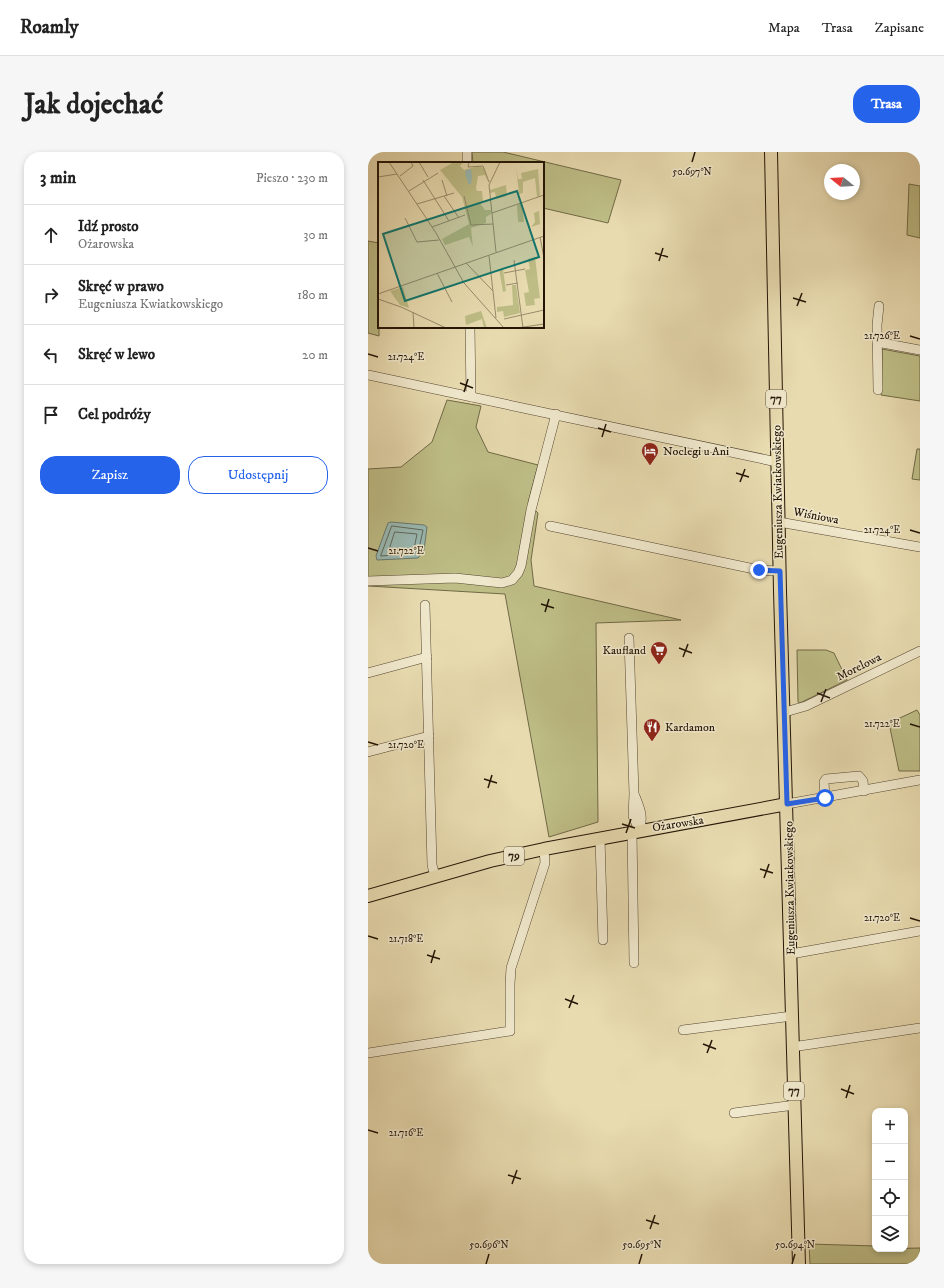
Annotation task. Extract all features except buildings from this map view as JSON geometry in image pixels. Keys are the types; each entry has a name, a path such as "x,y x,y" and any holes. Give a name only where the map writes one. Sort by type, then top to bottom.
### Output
{"main road":[{"name":"Eugeniusza Kwiatkowskiego","path":"771,152 777,462 799,1264"},
{"name":"Ożarowska","path":"368,896 435,876 544,849 787,804"}],"street":[{"path":"878,390 877,325 879,306"},
{"path":"470,328 471,397"},
{"path":"877,342 920,350"},
{"path":"368,375 777,462"},
{"path":"368,581 455,578 502,583 512,580 518,573 521,566 531,510 556,414"},
{"name":"Wiśniowa","path":"779,522 920,547"},
{"path":"550,526 759,570 780,571"},
{"path":"425,605 432,865 435,876"},
{"path":"629,638 634,794 633,816 635,831 634,962"},
{"name":"Morelowa","path":"784,712 806,706 920,651"},
{"path":"368,673 427,657"},
{"path":"368,752 429,736"},
{"path":"825,798 824,782 826,779 859,776 863,781 864,791"},
{"name":"Ożarowska","path":"787,804 920,780"},
{"path":"600,838 603,940"},
{"path":"368,1053 510,1031 510,976 545,863 544,849"},
{"path":"791,954 920,931"},
{"path":"683,1030 792,1016"},
{"path":"792,1047 920,1028"},
{"path":"734,1113 794,1105"}],"shaded area":[{"path":"472,152 503,152 621,180 608,223 544,208 544,162 473,162"},
{"path":"909,184 920,186 920,238 907,235"},
{"path":"368,241 378,243 379,336 368,333"},
{"path":"882,349 920,356 920,401 881,395"},
{"path":"447,400 481,406 476,427 488,452 538,465 528,503 538,513 531,560 534,586 681,620 596,623 598,822 549,837 505,594 368,586 368,469 401,467 432,442"},
{"path":"917,449 920,449 920,480 912,479"},
{"path":"797,650 826,650 834,653 847,680 800,703 798,702"},
{"path":"917,710 920,715 920,771 899,771 889,723"},
{"path":"809,1244 872,1246 872,1252 908,1252 908,1248 920,1248 920,1264 810,1264"}],"water":[{"path":"388,523 424,525 427,527 424,550 418,558 377,560 376,556"}],"place":[{"name":"Noclegi u Ani","path":"650,466"},
{"name":"Kaufland","path":"659,665"},
{"name":"Kardamon","path":"652,742"}],"route":[{"path":"759,570 780,571 787,804 825,798"}]}
